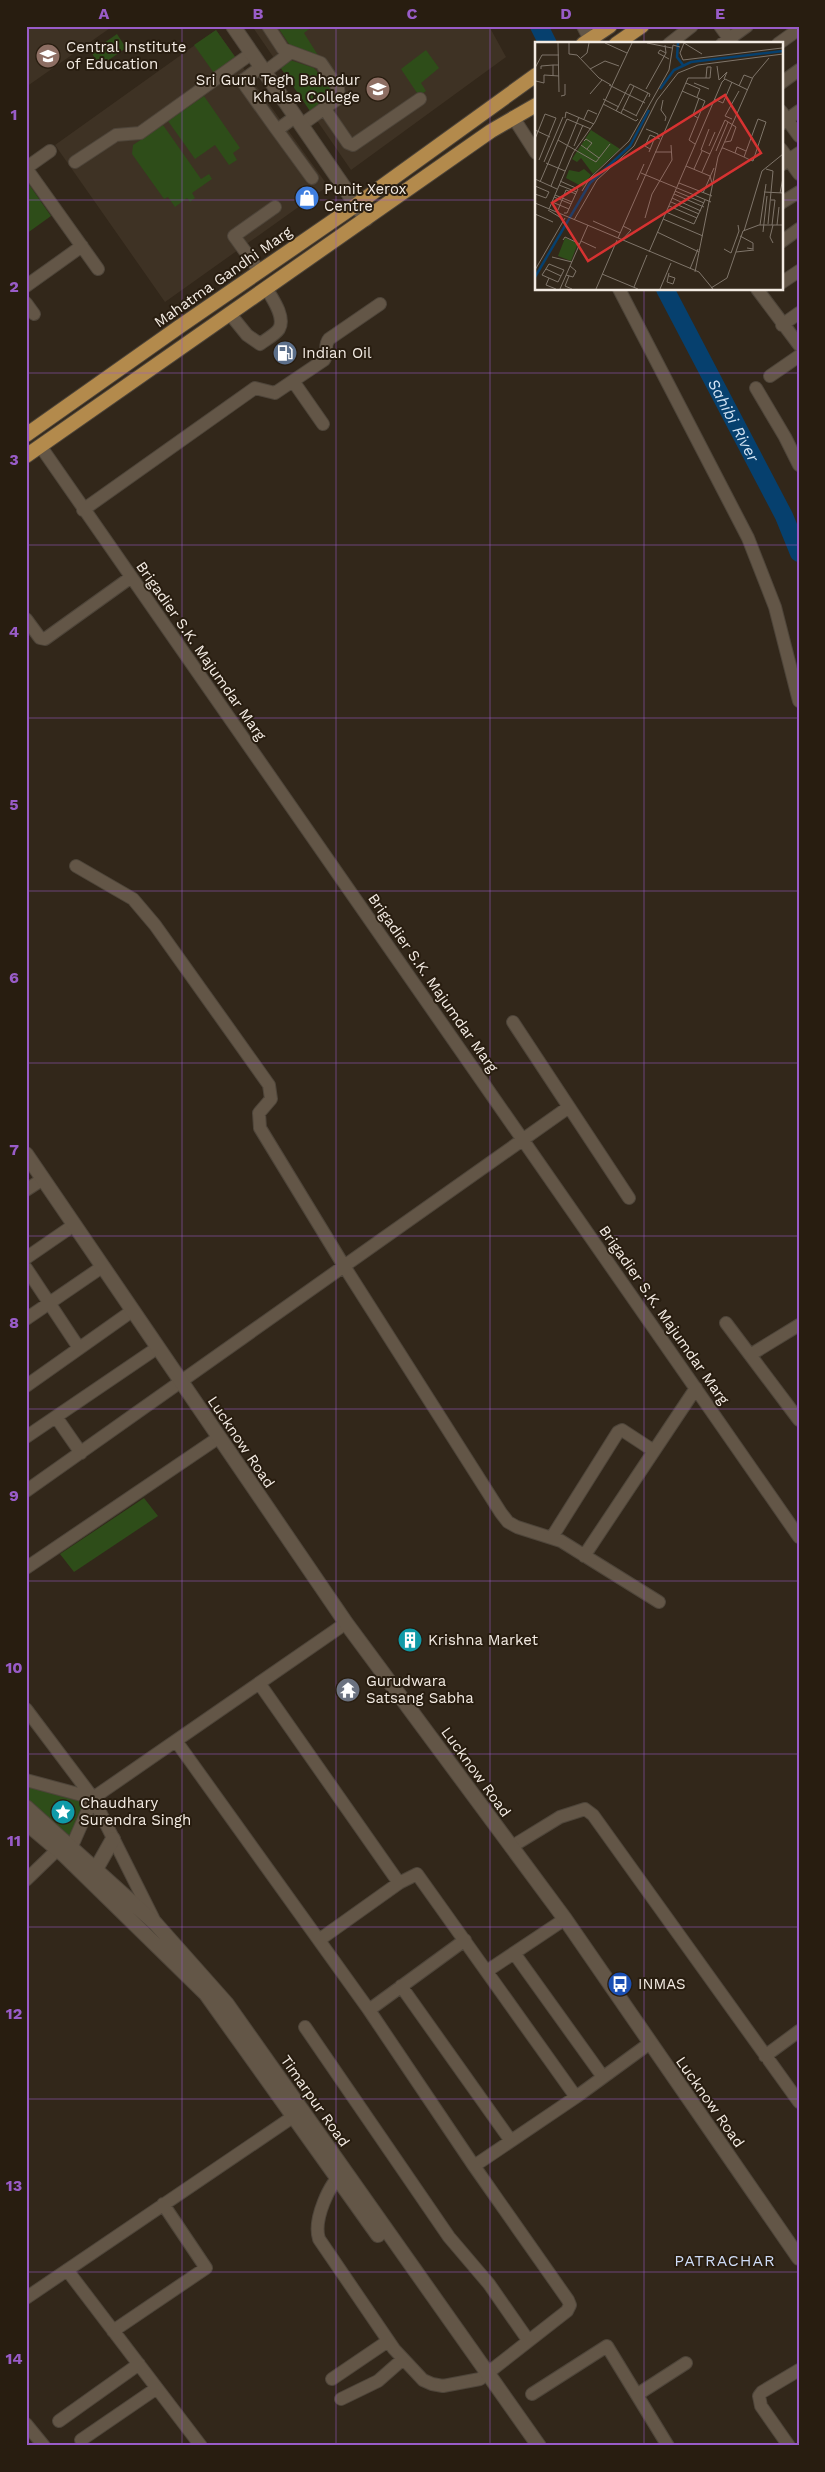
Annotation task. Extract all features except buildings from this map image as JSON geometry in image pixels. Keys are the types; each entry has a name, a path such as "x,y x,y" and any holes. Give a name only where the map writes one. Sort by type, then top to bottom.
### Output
{"main road":[{"path":"619,42 642,26"},
{"path":"26,456 513,117 534,106 528,81"},
{"name":"Mahatma Gandhi Marg","path":"28,430 356,205 528,81"}],"street":[{"path":"233,26 366,219"},
{"path":"268,26 283,49 290,54 313,59 321,63 338,88 339,97 324,108 277,130"},
{"path":"583,26 597,34"},
{"path":"671,42 692,26"},
{"path":"720,26 728,42 747,26"},
{"path":"781,42 799,29"},
{"path":"75,162 116,135 140,133 252,54"},
{"path":"290,54 242,80 312,178"},
{"path":"782,81 799,70"},
{"path":"324,108 348,143 353,144 420,99"},
{"path":"799,111 783,118 799,136"},
{"path":"513,117 535,151"},
{"path":"50,151 26,168 98,269"},
{"path":"788,157 799,174"},
{"path":"782,203 799,192"},
{"path":"260,272 234,236 274,207"},
{"path":"782,241 799,229"},
{"path":"26,286 82,246"},
{"path":"782,282 799,271"},
{"path":"230,314 247,335 260,344 279,329 281,322 279,312 266,288"},
{"path":"620,290 748,538 775,607 799,701"},
{"path":"759,292 799,346"},
{"path":"26,303 34,314"},
{"path":"83,510 255,388 272,394 326,359 326,344 329,339 380,304"},
{"path":"782,325 799,313"},
{"path":"770,376 799,356"},
{"path":"293,381 323,424"},
{"path":"756,388 799,465"},
{"name":"Brigadier S.K. Majumdar Marg","path":"41,446 130,578 522,1140 696,1388 794,1520 799,1537"},
{"path":"26,620 40,638 46,639 130,578"},
{"path":"76,866 133,899 155,925 269,1085 271,1099 260,1113 260,1128 344,1266 508,1522 517,1527 552,1537 659,1602"},
{"path":"513,1022 629,1198"},
{"path":"26,1491 570,1107"},
{"name":"Lucknow Road","path":"26,1154 346,1623 565,1919 799,2258"},
{"path":"26,1190 42,1179"},
{"path":"26,1258 74,1225"},
{"path":"26,1319 102,1267"},
{"path":"26,1268 48,1304 79,1348"},
{"path":"26,1386 132,1311"},
{"path":"726,1323 799,1420"},
{"path":"750,1355 799,1325"},
{"path":"26,1437 157,1348"},
{"path":"584,1556 696,1388"},
{"path":"56,1417 81,1453"},
{"path":"552,1537 618,1432 622,1430 654,1451"},
{"path":"26,1568 218,1438"},
{"path":"26,1880 65,1851 92,1798 346,1623"},
{"path":"259,1683 399,1884"},
{"path":"26,1709 92,1798 156,1924"},
{"path":"176,1741 369,2010 570,2305 563,2315 528,2340 484,2376 444,2386 432,2384 424,2380 388,2341 319,2239 318,2216 341,2174"},
{"path":"26,1780 92,1798"},
{"name":"Timarpur Road","path":"26,1807 65,1851 206,1994 298,2113"},
{"path":"511,1847 560,1817 585,1809 593,1815 799,2102"},
{"name":"Timarpur Road","path":"26,1823 65,1851 96,1869 156,1924 226,2004 298,2113 484,2376 539,2446"},
{"path":"96,1869 113,1839"},
{"path":"319,1940 415,1873 419,1875 576,2097"},
{"path":"487,1971 565,1919"},
{"path":"369,2010 465,1940"},
{"path":"514,1953 603,2077"},
{"path":"401,1986 512,2141"},
{"path":"305,2027 449,2236 484,2277 528,2340"},
{"path":"765,2056 799,2031"},
{"path":"474,2166 576,2097 650,2043"},
{"path":"26,2298 298,2113"},
{"path":"113,2331 206,2268 163,2204"},
{"path":"67,2270 201,2446"},
{"path":"332,2379 388,2341"},
{"path":"532,2394 607,2346 638,2394 666,2445"},
{"path":"341,2399 378,2380 403,2359"},
{"path":"638,2394 686,2363"},
{"path":"58,2421 139,2364"},
{"path":"789,2446 761,2406 759,2396 762,2392 799,2370"},
{"name":"Timarpur Road","path":"484,2376 527,2446"},
{"path":"81,2440 157,2388"},
{"path":"26,2424 44,2446"}],"shaded area":[{"name":"Central Institute of Education","path":"26,26 113,26 26,87"},
{"name":"Sri Guru Tegh Bahadur Khalsa College","path":"252,26 489,26 506,57 351,170"},
{"path":"216,30 328,186 165,302 55,145"}],"green space":[{"path":"277,26 313,26 304,33 321,60 293,50"},
{"path":"216,30 238,61 216,76 194,45"},
{"path":"117,34 126,48 100,66 91,52"},
{"path":"426,50 439,68 421,83 426,91 419,96 401,69"},
{"path":"290,60 314,68 333,91 330,97 310,111 280,67"},
{"path":"204,96 240,148 233,153 237,160 229,165 215,145 195,159 168,121"},
{"path":"163,125 201,179 209,174 212,179 192,193 195,198 190,202 187,198 175,207 168,197 164,199 132,154 133,145"},
{"path":"26,180 51,216 26,234"},
{"path":"144,1498 158,1516 74,1572 60,1554"},
{"path":"26,1785 85,1801 69,1838 26,1800"}],"waterway":[{"name":"Sahibi River","path":"539,26 547,42"},
{"name":"Sahibi River","path":"666,290 784,516 799,553"}],"place":[{"name":"Central Institute of Education","path":"48,56"},
{"name":"Sri Guru Tegh Bahadur Khalsa College","path":"378,89"},
{"name":"Punit Xerox Centre","path":"307,198"},
{"name":"Indian Oil","path":"285,353"},
{"name":"Krishna Market","path":"410,1640"},
{"name":"Gurudwara Satsang Sabha","path":"348,1690"},
{"name":"Chaudhary Surendra Singh","path":"63,1812"},
{"name":"INMAS","path":"620,1984"}],"district":[{"name":"PATRACHAR","path":"725,2260"}]}
